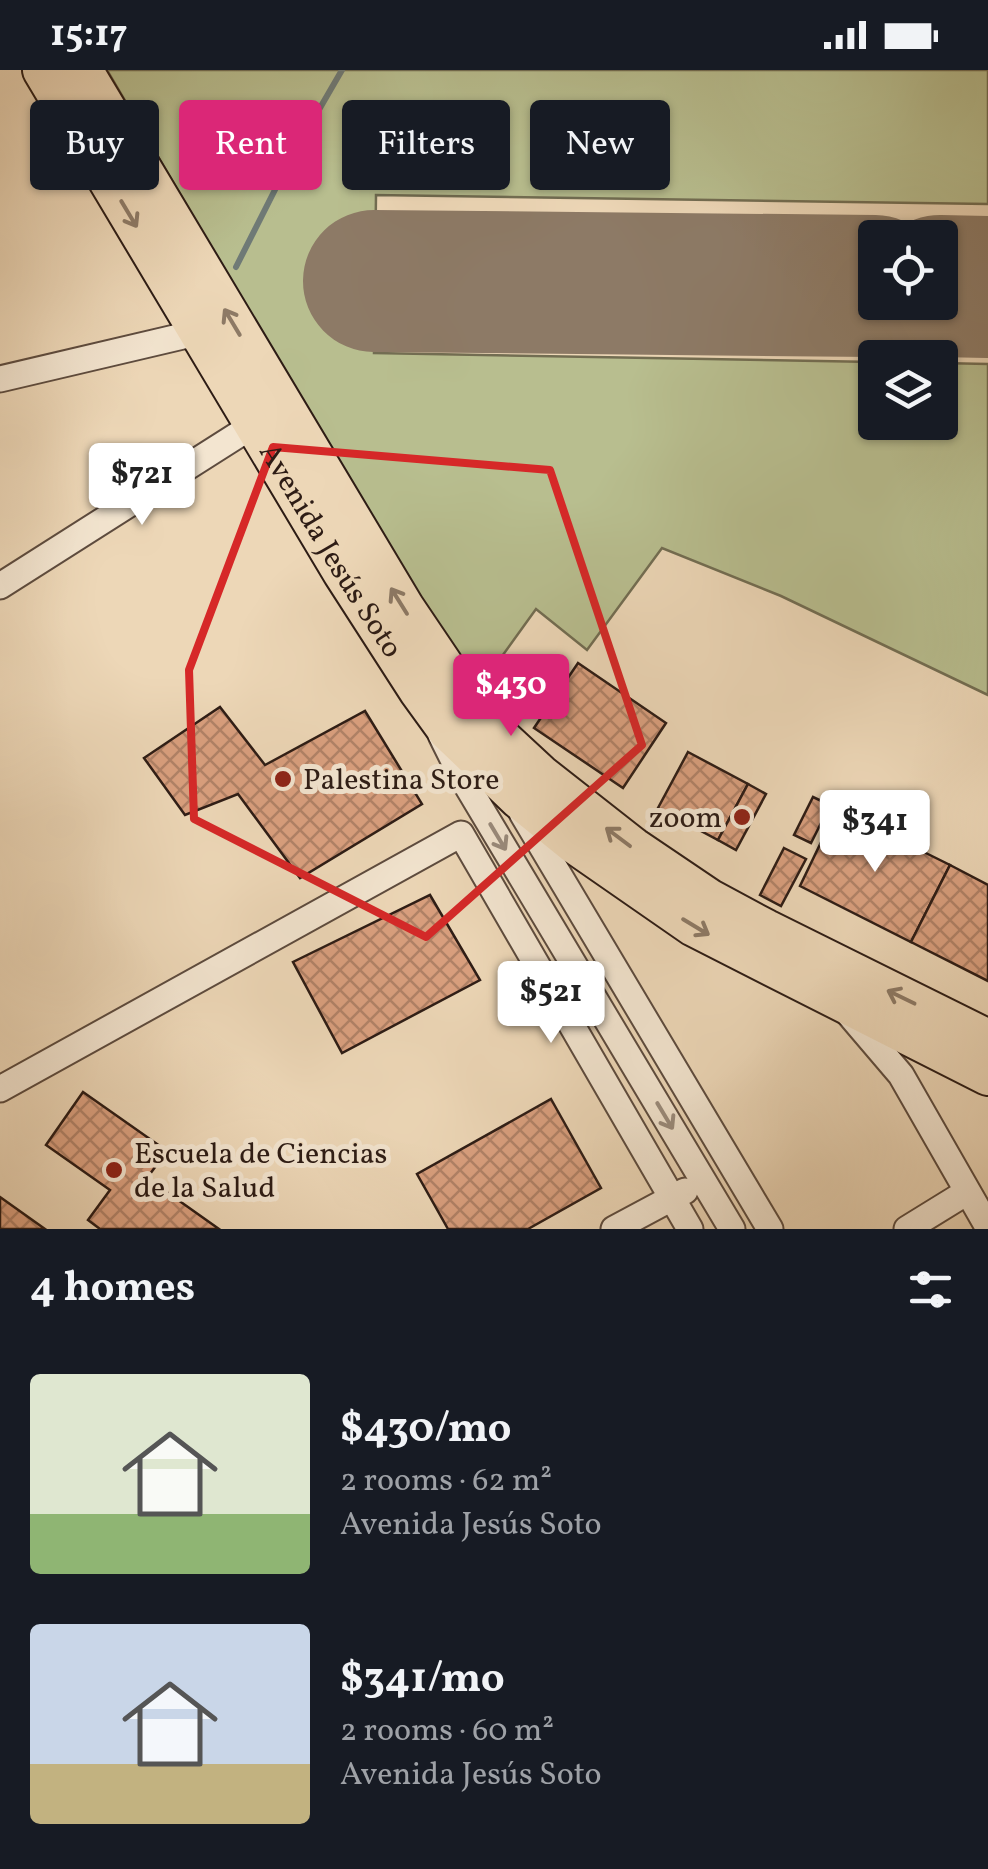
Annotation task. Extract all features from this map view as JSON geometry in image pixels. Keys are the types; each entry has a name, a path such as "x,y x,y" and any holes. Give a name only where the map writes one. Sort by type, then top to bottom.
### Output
{"main road":[{"name":"Avenida Jesús Soto","path":"43,70 418,690 448,730 506,786 586,852 665,908 751,958 988,1075"},
{"name":"Avenida Jesús Soto","path":"82,70 371,555 474,710 499,737 592,817 710,900 988,1040"}],"street":[{"path":"0,378 200,332"},
{"path":"0,586 255,424"},
{"path":"418,690 464,779 732,1229"},
{"path":"474,710 482,740 506,786 770,1229"},
{"path":"0,1089 461,834 690,1229"},
{"path":"839,1002 901,1075 988,1227"},
{"path":"614,1229 670,1196 706,1184"},
{"path":"907,1229 967,1192"}],"highlighted area":[{"path":"273,447 550,470 642,745 426,937 194,819 189,670"}],"green space":[{"path":"107,70 988,70 988,204 376,195 374,353 858,362 858,440 958,440 958,363 988,364 988,695 781,596 662,548 587,650 536,609 477,691 438,633 159,158 159,100 125,100"}],"building":[{"path":"578,663 666,723 623,788 534,728"},
{"name":"Palestina Store","path":"220,707 265,765 365,711 422,804 300,878 238,794 185,815 144,758"},
{"path":"688,752 748,784 718,840 658,808"},
{"name":"zoom","path":"748,784 766,794 736,850 718,840"},
{"path":"813,797 830,805 811,843 794,835"},
{"path":"837,809 950,865 911,942 800,886"},
{"path":"784,848 806,859 781,906 760,895"},
{"path":"950,865 988,885 988,981 911,942"},
{"path":"430,895 480,980 342,1053 293,962"},
{"path":"83,1092 167,1151 147,1178 219,1229 100,1229 88,1220 110,1190 46,1145"},
{"path":"551,1099 601,1188 528,1229 448,1229 417,1174"},
{"path":"0,1197 45,1229 0,1229"}],"waterway":[{"path":"236,267 291,158 342,70"}],"runway":[{"path":"374,281 858,286"},
{"path":"958,286 988,287"}],"place":[{"name":"Palestina Store","path":"283,779"},
{"name":"zoom","path":"742,817"},
{"name":"Escuela de Ciencias de la Salud","path":"114,1170"}]}
